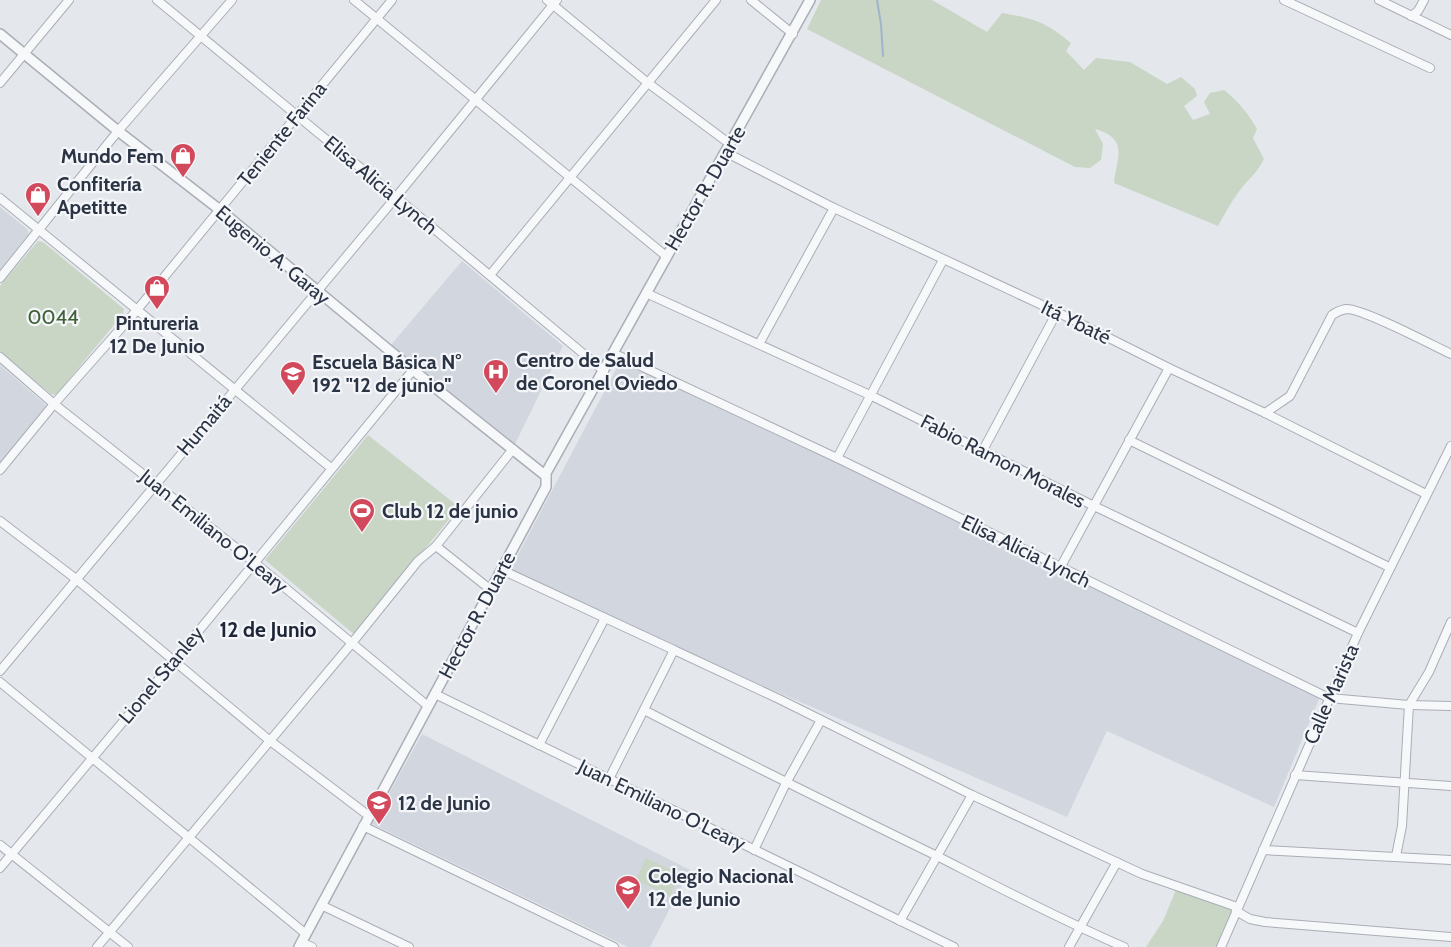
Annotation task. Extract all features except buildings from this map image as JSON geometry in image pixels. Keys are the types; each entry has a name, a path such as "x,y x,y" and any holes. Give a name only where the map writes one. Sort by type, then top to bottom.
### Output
{"street":[{"path":"0,83 69,0"},
{"name":"Elisa Alicia Lynch","path":"157,0 604,371"},
{"path":"0,278 118,131 232,0"},
{"path":"354,0 666,256"},
{"name":"Teniente Farina","path":"0,470 54,404 137,310 392,0"},
{"path":"490,275 716,0"},
{"path":"751,0 793,34"},
{"name":"Hector R. Duarte","path":"302,941 546,487 546,476 612,353 793,34 810,0"},
{"path":"1284,0 1430,68"},
{"path":"1379,0 1451,34"},
{"path":"1411,16 1418,11 1424,0"},
{"name":"Itá Ybaté","path":"552,2 727,148 834,208 1057,312 1426,494"},
{"name":"Humaitá","path":"0,671 396,197 552,2"},
{"name":"Eugenio A. Garay","path":"0,34 118,131 220,210 412,370 546,476"},
{"path":"0,198 331,468"},
{"path":"759,344 834,208"},
{"path":"837,458 943,260"},
{"name":"Fabio Ramon Morales","path":"646,293 872,396 1358,633"},
{"path":"1265,413 1290,396 1332,315 1345,309 1383,322 1451,354"},
{"path":"983,450 1057,312"},
{"name":"Elisa Alicia Lynch","path":"612,353 837,458 1329,698 1409,705 1451,705"},
{"name":"Juan Emiliano O'Leary","path":"0,357 54,404 254,562 428,706"},
{"path":"1060,568 1168,368"},
{"name":"Lionel Stanley","path":"0,868 174,661 412,370"},
{"path":"1129,440 1389,567"},
{"name":"Calle Marista","path":"1221,947 1294,775 1358,633 1451,446"},
{"path":"97,947 352,644 418,561 436,546 513,449"},
{"path":"0,521 76,579 269,740 369,816"},
{"path":"436,546 491,590"},
{"path":"502,570 674,650 972,795 1142,874 1237,909 1250,919 1451,937"},
{"path":"539,745 606,618"},
{"path":"1396,856 1402,826 1409,705 1429,672 1451,622"},
{"path":"609,779 674,650"},
{"path":"0,682 188,837 302,941 312,947"},
{"name":"Juan Emiliano O'Leary","path":"435,694 954,947"},
{"path":"644,710 786,783 1124,947"},
{"path":"753,850 820,720"},
{"path":"1294,775 1451,786"},
{"path":"900,921 972,795"},
{"path":"363,826 614,947"},
{"path":"0,845 128,947"},
{"path":"1263,850 1451,860"},
{"path":"1069,947 1117,862"},
{"path":"321,905 410,947"}],"shaded area":[{"path":"0,207 27,229 29,234 0,270"},
{"name":"Centro de Salud de Coronel Oviedo","path":"462,261 563,346 515,444 390,346"},
{"path":"621,360 1322,692 1274,807 1107,731 1067,817 645,635 510,570"},
{"path":"0,365 47,408 0,464"},
{"path":"422,734 690,870 650,947 628,947 372,824"}],"green space":[{"path":"821,0 932,0 987,32 1002,13 1031,19 1054,30 1071,43 1066,51 1084,70 1096,58 1130,62 1167,84 1181,77 1195,89 1197,96 1184,106 1193,120 1210,114 1204,102 1210,93 1224,90 1234,98 1257,129 1253,138 1264,159 1236,195 1218,226 1114,183 1118,157 1117,143 1106,133 1095,129 1103,144 1101,160 1090,168 1075,167 807,29"},
{"name":"0044","path":"38,241 43,242 124,309 123,314 56,395 51,394 0,352 0,286"},
{"name":"Club 12 de junio","path":"368,435 459,507 355,635 265,560"},
{"path":"646,858 680,874 670,896 636,880"},
{"path":"1178,885 1236,908 1217,947 1146,947 1163,921"}],"waterway":[{"path":"877,0 883,56"}],"place":[{"name":"Mundo Fem","path":"183,179"},
{"name":"Confitería Apetitte","path":"38,218"},
{"name":"Pintureria 12 De Junio","path":"157,311"},
{"name":"Centro de Salud de Coronel Oviedo","path":"496,395"},
{"name":"Escuela Básica N° 192 \"12 de junio\"","path":"293,397"},
{"name":"Club 12 de junio","path":"362,534"},
{"name":"12 de Junio","path":"379,826"},
{"name":"Colegio Nacional 12 de Junio","path":"628,911"}],"district":[{"name":"12 de Junio","path":"268,630"}]}
